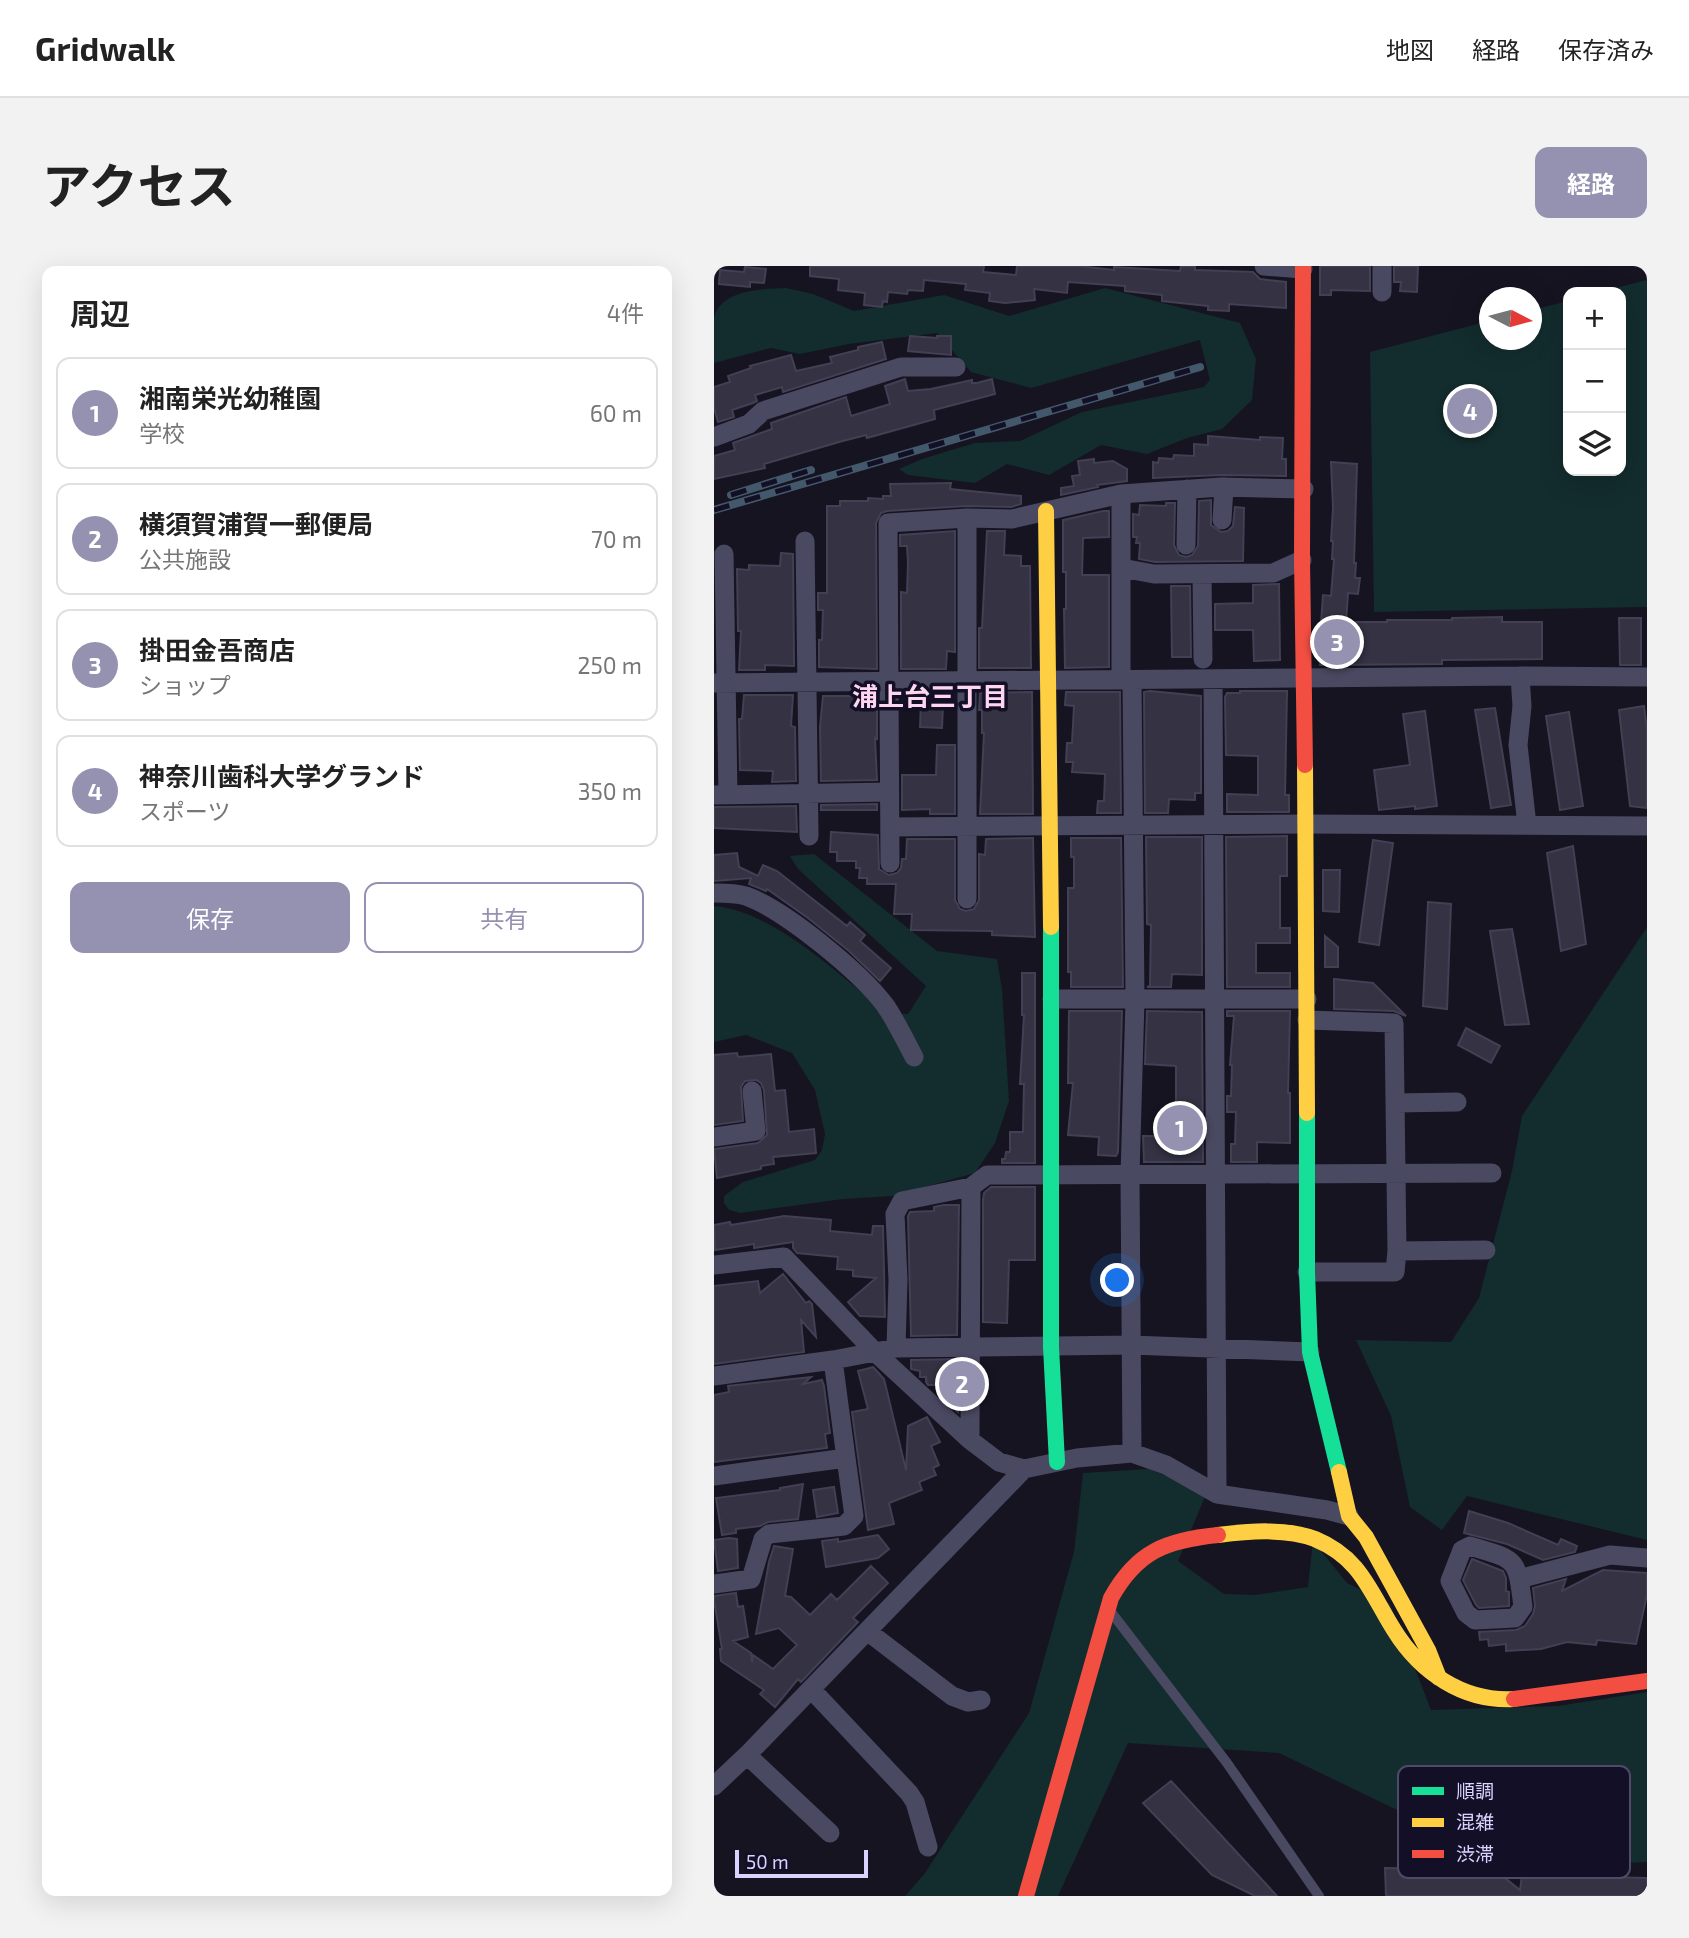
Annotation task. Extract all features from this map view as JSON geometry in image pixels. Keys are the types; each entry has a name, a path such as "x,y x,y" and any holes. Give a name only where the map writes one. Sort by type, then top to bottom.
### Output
{"street":[{"path":"1264,266 1303,268 1302,560 1307,824 1307,1272 1310,1352 1349,1516 1366,1537 1428,1650 1439,1678"},
{"path":"1382,266 1382,292"},
{"path":"714,437 749,424 763,411 901,367 956,367"},
{"path":"890,863 888,523 967,518 1012,519 1121,494 1224,487 1304,489"},
{"path":"1222,520 1224,487"},
{"path":"1186,545 1188,489"},
{"path":"1121,494 1134,826 1135,1000 1130,1176 1132,1453"},
{"path":"1046,511 1052,999 1051,1347 1057,1462"},
{"path":"967,518 967,900"},
{"path":"804,541 809,836"},
{"path":"724,554 720,682 721,795 889,792"},
{"path":"1122,568 1154,574 1273,573 1302,560"},
{"path":"1202,574 1203,659"},
{"path":"1520,676 1522,706 1518,745 1527,825"},
{"path":"720,682 1647,677"},
{"path":"1213,680 1217,1494"},
{"path":"890,827 1307,824 1647,827"},
{"path":"714,893 744,896 761,904 822,946 885,1006 914,1057"},
{"path":"1052,999 1307,999"},
{"path":"1307,1020 1394,1023 1397,1251 1395,1272 1307,1272"},
{"path":"714,1137 756,1131 752,1091"},
{"path":"1395,1103 1457,1102"},
{"path":"896,1348 898,1280 895,1214 902,1201 971,1187 987,1175 1492,1173"},
{"path":"970,1440 971,1187"},
{"path":"1397,1251 1486,1250"},
{"path":"714,1265 784,1257 876,1353 970,1440 999,1462 1024,1469 1132,1453 1166,1465 1217,1494 1327,1510 1349,1516"},
{"path":"714,1376 833,1360 896,1348 1132,1345 1310,1352"},
{"path":"714,1584 751,1579 763,1539 768,1534 844,1526 849,1523 854,1512 833,1360"},
{"path":"714,1476 846,1458"},
{"path":"714,1786 1024,1469"},
{"path":"1026,1896 1107,1606 1115,1589 1131,1568 1151,1551 1169,1542 1193,1537 1281,1532 1306,1536 1329,1546 1353,1564 1371,1589 1394,1632 1419,1661 1439,1678 1466,1693 1511,1699 1647,1681"},
{"path":"1519,1579 1611,1555 1647,1558"},
{"path":"867,1631 952,1696 968,1702 981,1700"},
{"path":"811,1689 909,1793 915,1802 928,1846"},
{"path":"747,1755 830,1833"}],"lane":[{"path":"1107,1606 1227,1763 1319,1896"}],"green space":[{"path":"1647,280 1647,607 1374,612 1370,352 1479,324 1479,350 1542,350 1542,308 1563,302 1563,476 1626,476 1626,287 1620,287"},
{"path":"786,288 813,294 854,311 944,295 1009,316 1105,288 1240,323 1256,359 1252,400 1222,429 1187,438 1147,454 1101,445 1049,475 1007,464 975,483 908,475 899,469 975,443 1020,441 1082,412 1204,387 1210,380 1200,340 1031,388 971,372 937,333 849,344 800,354 771,348 714,363 714,318 718,308 725,301 744,292"},
{"path":"814,854 937,951 997,959 1002,989 1009,1101 995,1143 975,1173 892,1196 843,1199 740,1213 729,1210 724,1203 724,1196 743,1182 815,1160 822,1150 825,1134 815,1090 792,1053 746,1035 714,1042 714,906 737,911 783,932 887,1013 908,1014 926,986 798,869 790,856"},
{"path":"1647,927 1647,1540 1467,1496 1442,1530 1410,1507 1391,1416 1356,1340 1451,1342 1479,1298 1512,1171 1522,1116"},
{"path":"1149,1469 1207,1492 1178,1561 1224,1594 1255,1595 1308,1587 1313,1541 1347,1583 1390,1604 1431,1710 1558,1706 1647,1692 1647,1862 1630,1863 1630,1766 1398,1766 1398,1809 1279,1753 1128,1743 1058,1896 905,1896 925,1873 1029,1713 1074,1552 1083,1473"}],"building":[{"path":"810,266 984,266 983,272 1016,275 1017,266 1180,271 1181,266 1195,266 1195,270 1253,272 1260,279 1286,282 1286,308 1229,304 1229,311 1208,310 1208,306 1162,301 1162,295 1125,291 1125,286 1068,282 1067,293 1034,289 1035,300 1005,303 989,301 990,293 965,290 966,284 924,280 923,291 908,290 907,294 888,292 887,302 883,301 882,307 864,305 865,293 838,290 839,279 810,276"},
{"path":"1320,266 1370,266 1370,291 1331,290 1331,295 1320,295"},
{"path":"1394,266 1418,266 1417,292 1400,291 1401,282 1394,282"},
{"path":"745,267 766,269 764,283 750,282 750,287 719,284 720,270 744,272"},
{"path":"910,336 951,336 951,355 908,351"},
{"path":"882,342 886,359 783,392 782,387 755,395 757,401 732,410 734,417 718,422 714,408 714,387 730,382 728,376 751,368 750,366 791,355 796,371 832,363 830,357"},
{"path":"905,379 908,391 992,379 995,394 934,410 935,419 867,438 866,435 839,442 764,464 765,468 714,479 714,456 735,450 733,443 772,429 771,423 846,397 851,416 890,404 885,386"},
{"path":"1208,436 1260,440 1260,437 1283,438 1282,459 1286,459 1286,476 1153,478 1153,462 1158,463 1159,458 1173,459 1174,455 1194,456 1194,444 1208,445"},
{"path":"1094,459 1094,463 1113,461 1127,469 1127,481 1097,485 1098,487 1061,495 1061,488 1074,486 1072,476 1080,475 1078,461"},
{"path":"1331,462 1357,464 1354,563 1355,578 1360,578 1358,594 1348,593 1346,622 1502,617 1502,622 1542,622 1542,659 1442,660 1442,664 1320,665 1320,651 1326,651 1328,624 1321,623 1323,595 1331,596 1334,559 1331,541"},
{"path":"951,483 950,489 1021,496 1021,504 1011,507 966,506 881,513 876,523 877,669 819,667 823,610 818,610 818,593 827,593 827,506 840,506 840,501 883,499 883,496 891,496 890,484"},
{"path":"1211,500 1211,525 1221,532 1228,531 1233,526 1235,507 1244,508 1243,561 1155,562 1139,559 1140,543 1136,543 1137,537 1133,537 1133,514 1139,515 1140,505 1166,506 1166,503 1175,503 1174,545 1179,555 1186,557 1192,555 1198,546 1199,501"},
{"path":"1109,511 1109,537 1083,538 1082,575 1109,575 1109,667 1065,668 1066,572 1063,572 1063,520"},
{"path":"955,531 955,652 947,651 946,669 901,669 901,592 907,593 908,562 907,546 900,546 900,535"},
{"path":"987,531 1005,531 1004,555 1021,556 1021,566 1030,566 1031,668 979,668 979,628 982,628"},
{"path":"781,553 793,554 794,666 765,665 765,670 739,670 741,631 738,631 737,569 749,570 749,565 780,566"},
{"path":"1279,584 1280,660 1254,661 1253,630 1215,630 1215,604 1253,603 1253,585"},
{"path":"1171,586 1190,586 1191,657 1172,657"},
{"path":"1619,618 1641,618 1641,665 1620,665"},
{"path":"1287,691 1285,795 1289,795 1289,812 1227,812 1227,794 1258,795 1258,756 1226,755 1225,697 1227,693"},
{"path":"1032,692 1033,814 980,814 984,733 982,710 979,710 980,693"},
{"path":"1066,692 1120,692 1121,813 1097,813 1098,801 1104,801 1105,774 1072,772 1073,762 1066,762 1067,743 1072,743 1074,706 1065,705"},
{"path":"1144,692 1201,696 1201,793 1195,793 1195,800 1169,799 1168,813 1145,813"},
{"path":"877,694 877,780 821,781 820,727 823,696"},
{"path":"744,695 793,695 791,726 795,727 796,781 772,782 773,771 740,770 739,719 742,719"},
{"path":"921,702 943,703 942,728 920,727"},
{"path":"1644,706 1647,730 1647,808 1630,806 1619,710"},
{"path":"1495,708 1511,805 1491,808 1475,710"},
{"path":"1425,711 1437,806 1379,810 1374,770 1410,765 1403,714"},
{"path":"1569,712 1583,806 1560,810 1546,716"},
{"path":"937,745 955,745 955,814 930,814 930,809 902,810 902,775 936,775"},
{"path":"877,804 877,810 821,810 821,805"},
{"path":"796,806 797,832 714,828 714,807"},
{"path":"831,832 878,835 879,869 889,875 897,873 902,859 906,859 907,839 955,839 955,900 960,909 966,911 974,909 979,900 979,854 985,855 986,839 1033,838 1035,937 992,935 992,931 911,930 912,914 894,914 896,884 867,884 867,878 859,878 860,868 856,868 856,861 837,861 837,852 830,852"},
{"path":"1287,836 1287,876 1280,876 1280,928 1290,928 1290,943 1256,943 1256,973 1290,973 1290,987 1227,987 1226,837"},
{"path":"1146,837 1202,837 1202,975 1172,974 1171,987 1147,987 1150,986 1151,925 1147,924"},
{"path":"1071,838 1121,838 1123,987 1071,987 1071,972 1068,972 1068,888 1074,888 1074,857 1071,857"},
{"path":"1373,840 1393,843 1379,945 1359,942"},
{"path":"1573,846 1586,944 1561,951 1547,853"},
{"path":"737,853 739,867 758,876 763,865 777,871 847,926 850,922 865,935 860,941 891,968 880,981 849,951 808,918 767,889 766,891 749,884 751,878 714,881 714,855"},
{"path":"1323,870 1340,870 1339,912 1323,911"},
{"path":"1428,902 1451,904 1447,1009 1423,1006"},
{"path":"1512,929 1529,1024 1505,1025 1490,931"},
{"path":"1325,936 1338,947 1338,967 1325,967"},
{"path":"1022,973 1035,973 1035,1163 1002,1163 1006,1152 1010,1152 1010,1132 1023,1132 1024,1084 1020,1084 1024,1015"},
{"path":"1334,979 1373,983 1406,1016 1394,1011 1334,1009"},
{"path":"1069,1011 1122,1011 1116,1156 1098,1155 1099,1137 1068,1135 1073,1083 1068,1083"},
{"path":"1147,1011 1202,1012 1203,1162 1144,1162 1143,1136 1176,1136 1176,1066 1145,1064"},
{"path":"1227,1011 1290,1011 1290,1143 1257,1142 1257,1162 1231,1162 1231,1144 1235,1144 1236,1112 1227,1112 1227,1096 1231,1096 1230,1065 1234,1016 1227,1016"},
{"path":"1466,1028 1500,1046 1491,1063 1458,1045"},
{"path":"737,1053 738,1057 771,1054 775,1091 785,1090 789,1132 814,1129 816,1153 773,1157 774,1164 761,1166 761,1169 717,1178 714,1149 758,1143 767,1135 764,1090 756,1080 745,1081 741,1087 743,1121 714,1125 714,1055"},
{"path":"991,1187 1035,1187 1035,1260 1009,1260 1007,1323 983,1322 983,1200 984,1193"},
{"path":"959,1205 957,1335 911,1336 908,1216 910,1212 934,1211 934,1207"},
{"path":"784,1216 831,1220 830,1231 872,1235 873,1226 883,1226 885,1317 860,1316 848,1302 876,1278 853,1276 853,1270 837,1269 838,1257 797,1253 793,1242 715,1250 714,1225 730,1222 731,1225"},
{"path":"783,1274 806,1303 809,1301 812,1304 816,1337 801,1320 804,1352 714,1364 714,1286 758,1281 760,1293"},
{"path":"958,1359 958,1412 938,1394 938,1385 928,1385 926,1377 920,1377 920,1371 911,1369 911,1360"},
{"path":"873,1367 884,1379 906,1470 908,1426 927,1417 940,1442 931,1446 939,1465 933,1468 936,1475 919,1482 922,1490 889,1503 894,1524 868,1530 852,1412 868,1409 858,1371"},
{"path":"811,1377 803,1384 822,1380 824,1386 830,1433 825,1434 827,1448 714,1462 714,1395 729,1392 728,1386"},
{"path":"803,1484 798,1519 768,1522 722,1535 716,1498 780,1490"},
{"path":"834,1487 838,1513 817,1517 813,1490"},
{"path":"1469,1511 1508,1523 1558,1545 1561,1539 1577,1546 1575,1552 1543,1560 1507,1544 1464,1533"},
{"path":"878,1535 889,1549 878,1558 826,1567 822,1541 838,1539 838,1542"},
{"path":"737,1539 738,1568 718,1571 714,1540"},
{"path":"774,1546 793,1549 785,1596 791,1597 810,1615 831,1594 837,1600 871,1566 888,1583 853,1618 858,1622 801,1682 798,1679 775,1707 760,1694 764,1690 721,1661 722,1649 714,1600 714,1596 736,1593 738,1607 743,1606 748,1637 733,1641 751,1653 752,1662 753,1655 773,1669 797,1645 779,1628 756,1634"},
{"path":"1472,1559 1503,1571 1506,1591 1509,1592 1509,1606 1479,1608 1476,1605 1463,1580"},
{"path":"1603,1570 1647,1573 1647,1595 1636,1644 1597,1640 1596,1645 1567,1642 1541,1649 1506,1651 1506,1644 1489,1646 1488,1639 1480,1640 1479,1632 1516,1630 1525,1626 1535,1606 1533,1588 1566,1579 1562,1591"},
{"path":"1171,1781 1277,1896 1255,1896 1212,1875 1143,1803"},
{"path":"1385,1868 1398,1868 1398,1878 1505,1878 1520,1890 1522,1878 1647,1878 1647,1896 1386,1896"}],"railway":[{"path":"714,510 1200,367"},
{"path":"731,495 811,470"}],"traffic: fast":[{"path":"1051,927 1051,1347 1057,1462"},
{"path":"1307,1113 1310,1352 1339,1472"}],"traffic: slow":[{"path":"1046,511 1051,927"},
{"path":"1305,765 1307,1113"},
{"path":"1339,1472 1349,1516 1366,1537 1428,1650 1439,1678"},
{"path":"1218,1535 1292,1533 1315,1539 1331,1547 1363,1577 1394,1630 1430,1671 1460,1690 1495,1699 1514,1699"}],"traffic: jam":[{"path":"1303,266 1302,560 1305,765"},
{"path":"1026,1896 1111,1598 1132,1569 1155,1551 1183,1540 1218,1535"},
{"path":"1514,1699 1647,1681"}],"place":[{"name":"神奈川歯科大学グランド","path":"1470,411"},
{"name":"掛田金吾商店","path":"1337,642"},
{"name":"湘南栄光幼稚園","path":"1180,1128"},
{"name":"横須賀浦賀一郵便局","path":"962,1384"}],"district":[{"name":"浦上台三丁目","path":"930,697"}]}
